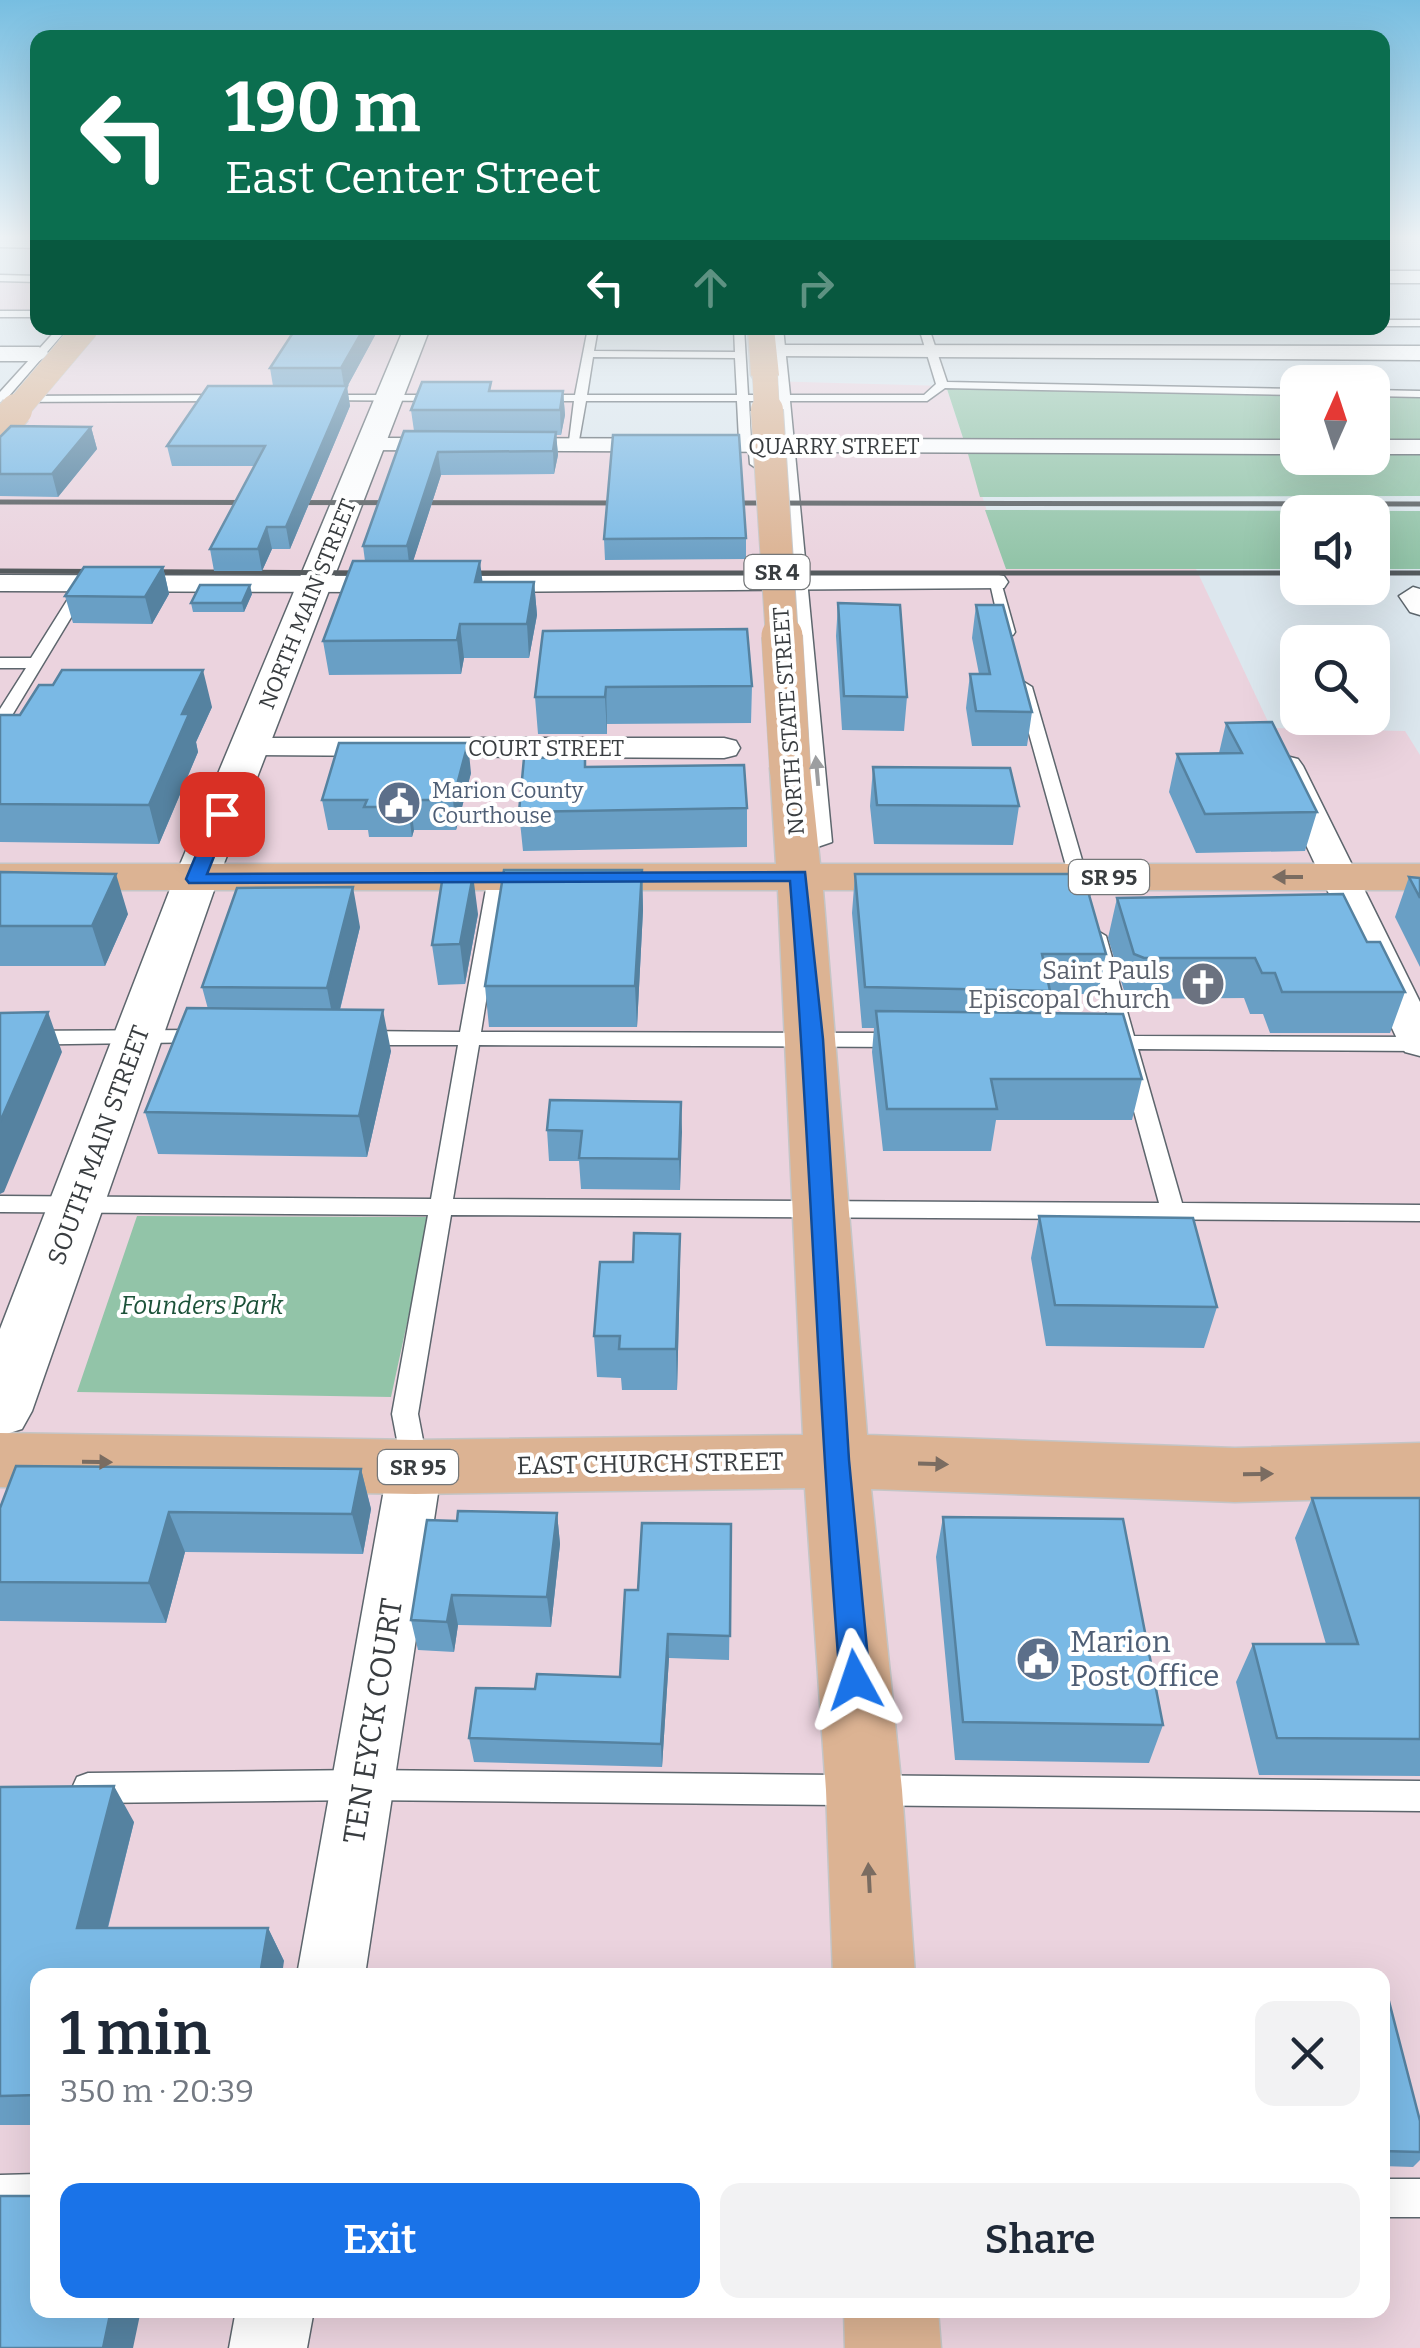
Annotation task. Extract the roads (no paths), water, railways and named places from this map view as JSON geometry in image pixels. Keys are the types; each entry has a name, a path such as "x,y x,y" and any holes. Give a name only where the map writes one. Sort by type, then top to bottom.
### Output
{"main road":[{"path":"0,429 72,345"},
{"name":"NORTH STATE STREET","path":"762,345 790,768 790,850"},
{"name":"SR 95","path":"0,877 497,878 790,850 1078,877 1420,876"},
{"name":"SR 4","path":"790,850 813,1039 836,1460 864,1790 874,1968"},
{"name":"EAST CHURCH STREET","path":"0,1460 415,1467 836,1460 1235,1474 1420,1470"},
{"path":"891,2318 893,2348"}],"street":[{"name":"NORTH MAIN STREET","path":"196,879 318,584 410,345"},
{"path":"1274,345 1280,352"},
{"path":"763,375 931,352 1420,352"},
{"path":"0,354 39,354"},
{"name":"QUARRY STREET","path":"370,445 1280,447"},
{"path":"1390,447 1420,447"},
{"path":"0,583 994,582"},
{"path":"1274,742 1420,1044"},
{"name":"COURT STREET","path":"248,748 724,748"},
{"name":"SOUTH MAIN STREET","path":"0,1412 196,879"},
{"name":"TEN EYCK COURT","path":"331,1968 415,1467"},
{"path":"268,2348 274,2318"}],"lane":[{"path":"0,399 48,345"},
{"path":"572,446 589,345"},
{"path":"747,345 789,446 802,583 823,842 790,850"},
{"path":"770,717 766,583 755,451 745,440 773,345"},
{"path":"929,345 942,386"},
{"path":"588,354 927,398 942,386 1280,392"},
{"path":"524,398 582,398 763,375"},
{"path":"1390,393 1420,394"},
{"path":"0,399 234,398"},
{"path":"311,398 466,398"},
{"path":"994,582 1174,1213"},
{"path":"0,722 85,584"},
{"path":"0,662 37,662"},
{"path":"415,1467 405,1414 497,878"},
{"path":"0,1038 232,1037"},
{"path":"342,1038 931,1040"},
{"path":"1088,1042 1420,1044"},
{"path":"0,1204 1420,1212"},
{"path":"57,1788 362,1785 1420,1796"},
{"path":"0,2192 30,2192"},
{"path":"1390,2198 1420,2198"}],"railway":[{"path":"0,502 635,503"},
{"path":"715,503 1420,504"},
{"path":"0,571 375,573"},
{"path":"455,573 1280,573"},
{"path":"1390,573 1420,573"}],"place":[{"name":"Marion County Courthouse","path":"399,803"},
{"name":"Saint Pauls Episcopal Church","path":"1203,984"},
{"name":"Marion Post Office","path":"1038,1659"}],"park label":[{"name":"Founders Park","path":"202,1305"}]}
